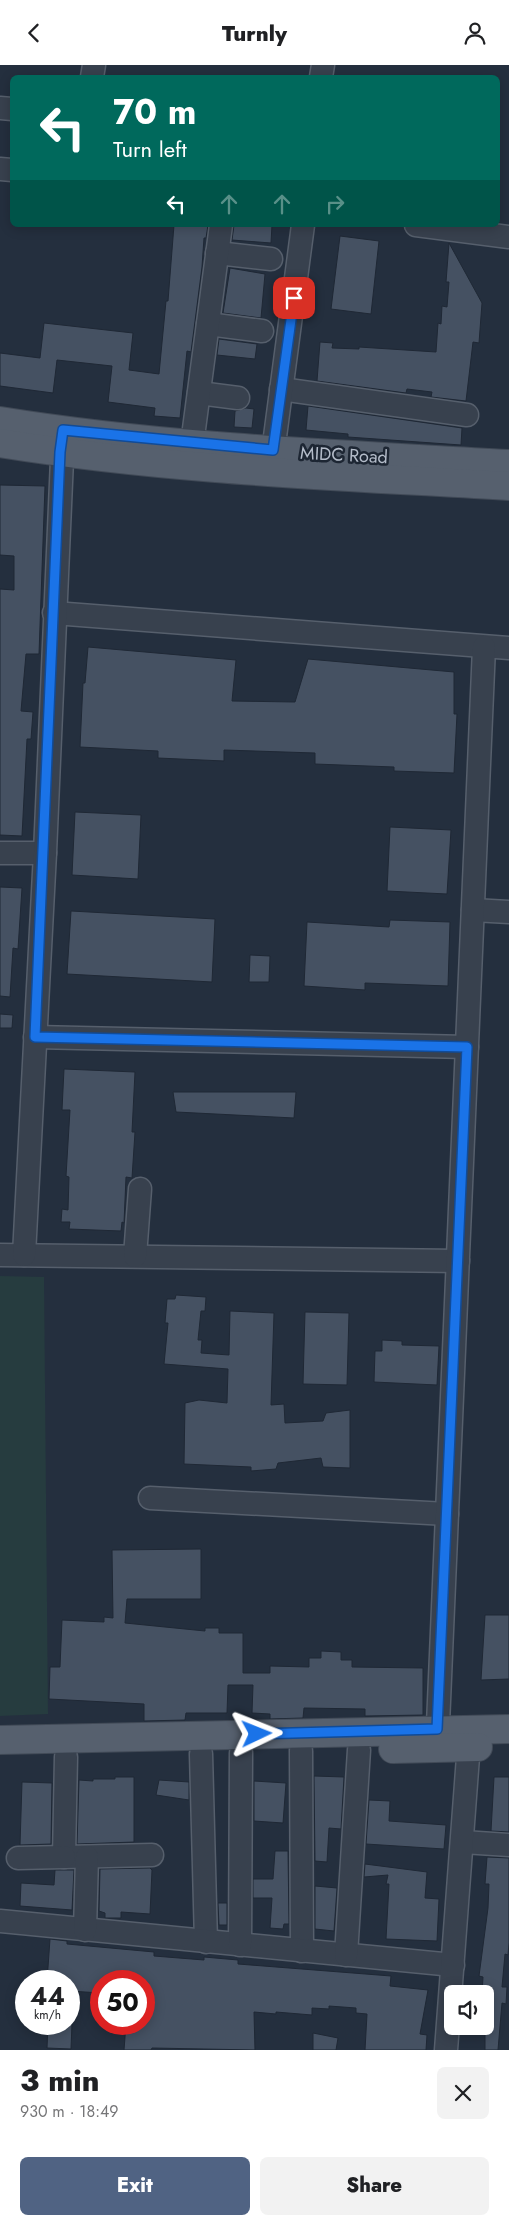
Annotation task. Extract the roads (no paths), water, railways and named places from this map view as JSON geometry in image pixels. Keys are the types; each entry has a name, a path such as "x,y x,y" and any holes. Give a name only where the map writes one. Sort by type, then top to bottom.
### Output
{"main road":[{"name":"MIDC Road","path":"0,421 62,441 509,486"},
{"name":"MIDC Road","path":"0,443 62,441 192,444 272,461 509,464"},
{"path":"0,1740 470,1738 509,1729"},
{"path":"0,1758 359,1750 437,1738"},
{"path":"470,1738 509,1748"}],"street":[{"path":"192,444 221,227"},
{"path":"272,461 303,227"},
{"path":"432,227 509,237"},
{"path":"217,253 271,259"},
{"path":"208,324 262,331"},
{"path":"281,389 467,415"},
{"path":"199,393 238,398"},
{"path":"24,1255 45,853 62,441"},
{"path":"54,613 509,648"},
{"path":"437,1738 484,647"},
{"path":"0,853 45,853"},
{"path":"473,910 509,912"},
{"path":"35,1037 467,1047"},
{"path":"135,1256 140,1189"},
{"path":"0,1255 458,1261"},
{"path":"150,1498 447,1514"},
{"path":"446,2050 470,1738"},
{"path":"346,1955 359,1750"},
{"path":"301,1751 302,1951"},
{"path":"240,1945 241,1753"},
{"path":"202,1754 206,1942"},
{"path":"64,1857 66,1757"},
{"path":"463,1842 509,1845"},
{"path":"18,1859 152,1855"},
{"path":"85,1930 87,1857"},
{"path":"0,1921 453,1965"}]}
